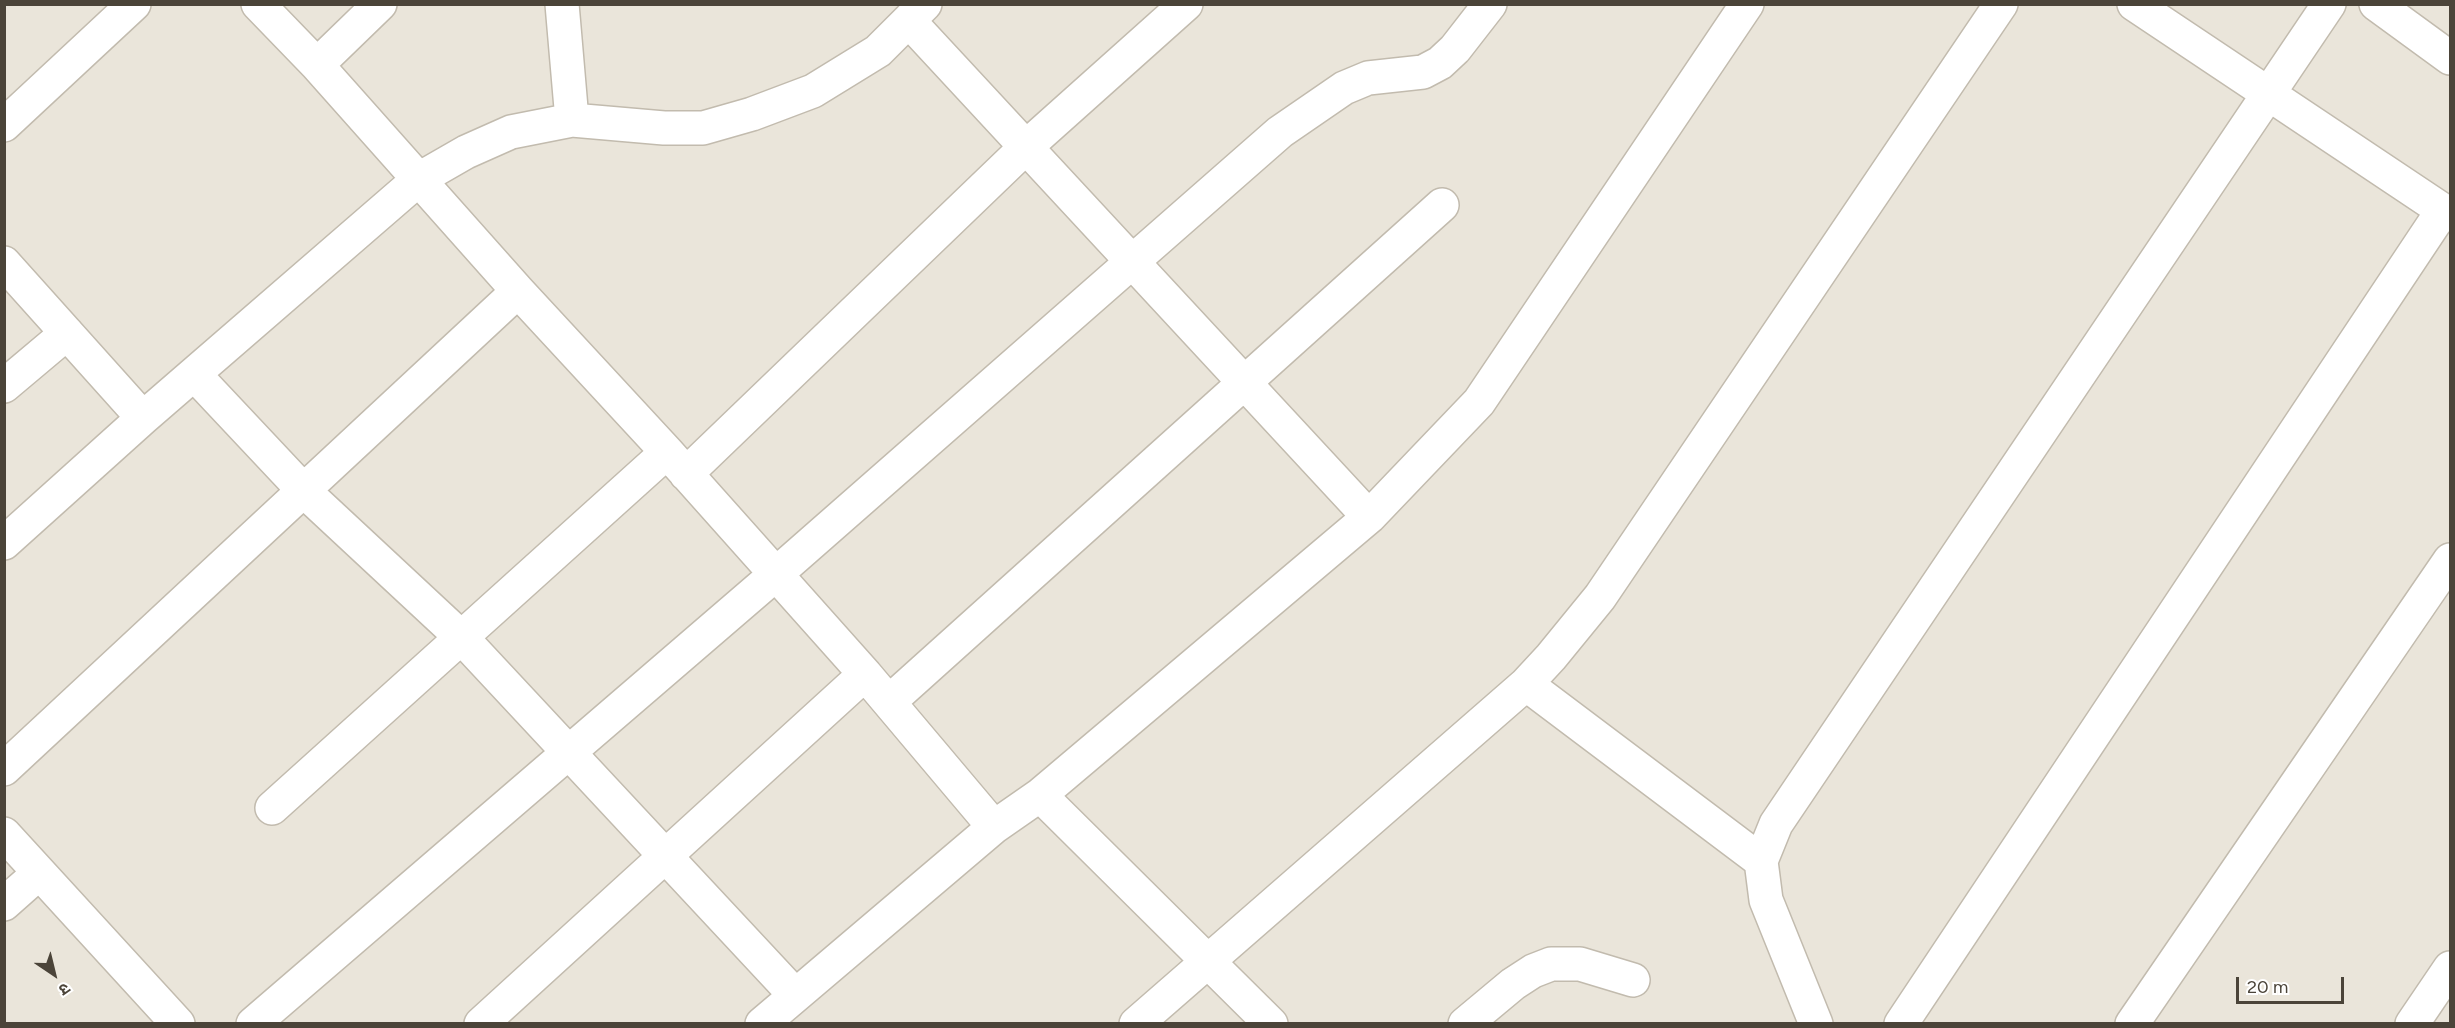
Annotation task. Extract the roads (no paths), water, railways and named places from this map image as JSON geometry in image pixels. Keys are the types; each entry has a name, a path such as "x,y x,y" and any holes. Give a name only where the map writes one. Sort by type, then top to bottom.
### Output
{"street":[{"path":"4,125 134,4"},
{"path":"258,4 317,64 518,291 677,463 865,674 994,826"},
{"path":"317,64 380,4"},
{"path":"562,4 572,120"},
{"path":"272,808 462,638 677,463 1186,4"},
{"path":"253,1023 776,574 1280,132 1344,88 1368,78 1423,72 1440,63 1455,49 1490,4"},
{"path":"762,1023 994,826 1040,795 1369,518 1479,402 1747,4"},
{"path":"1136,1023 1526,684 1600,597 2001,4"},
{"path":"1901,1023 2447,213 2134,4"},
{"path":"1816,1023 1766,900 1761,861 1776,824 2329,4"},
{"path":"2376,4 2451,58"},
{"path":"4,543 143,418 419,179 466,152 511,132 572,120 664,128 703,128 713,125 813,91 878,51 917,13 1026,147 1369,518"},
{"path":"889,702 1442,206"},
{"path":"4,264 143,418"},
{"path":"4,769 518,291"},
{"path":"4,386 67,333"},
{"path":"194,374 304,490 462,638 795,995"},
{"path":"2132,1023 2451,560"},
{"path":"481,1023 865,674"},
{"path":"1526,684 1761,861"},
{"path":"1040,795 1271,1023"},
{"path":"4,834 172,1022"},
{"path":"4,904 39,873"},
{"path":"1465,1023 1513,984 1533,971 1551,964 1580,964 1633,980"},
{"path":"2412,1023 2451,968"}]}
